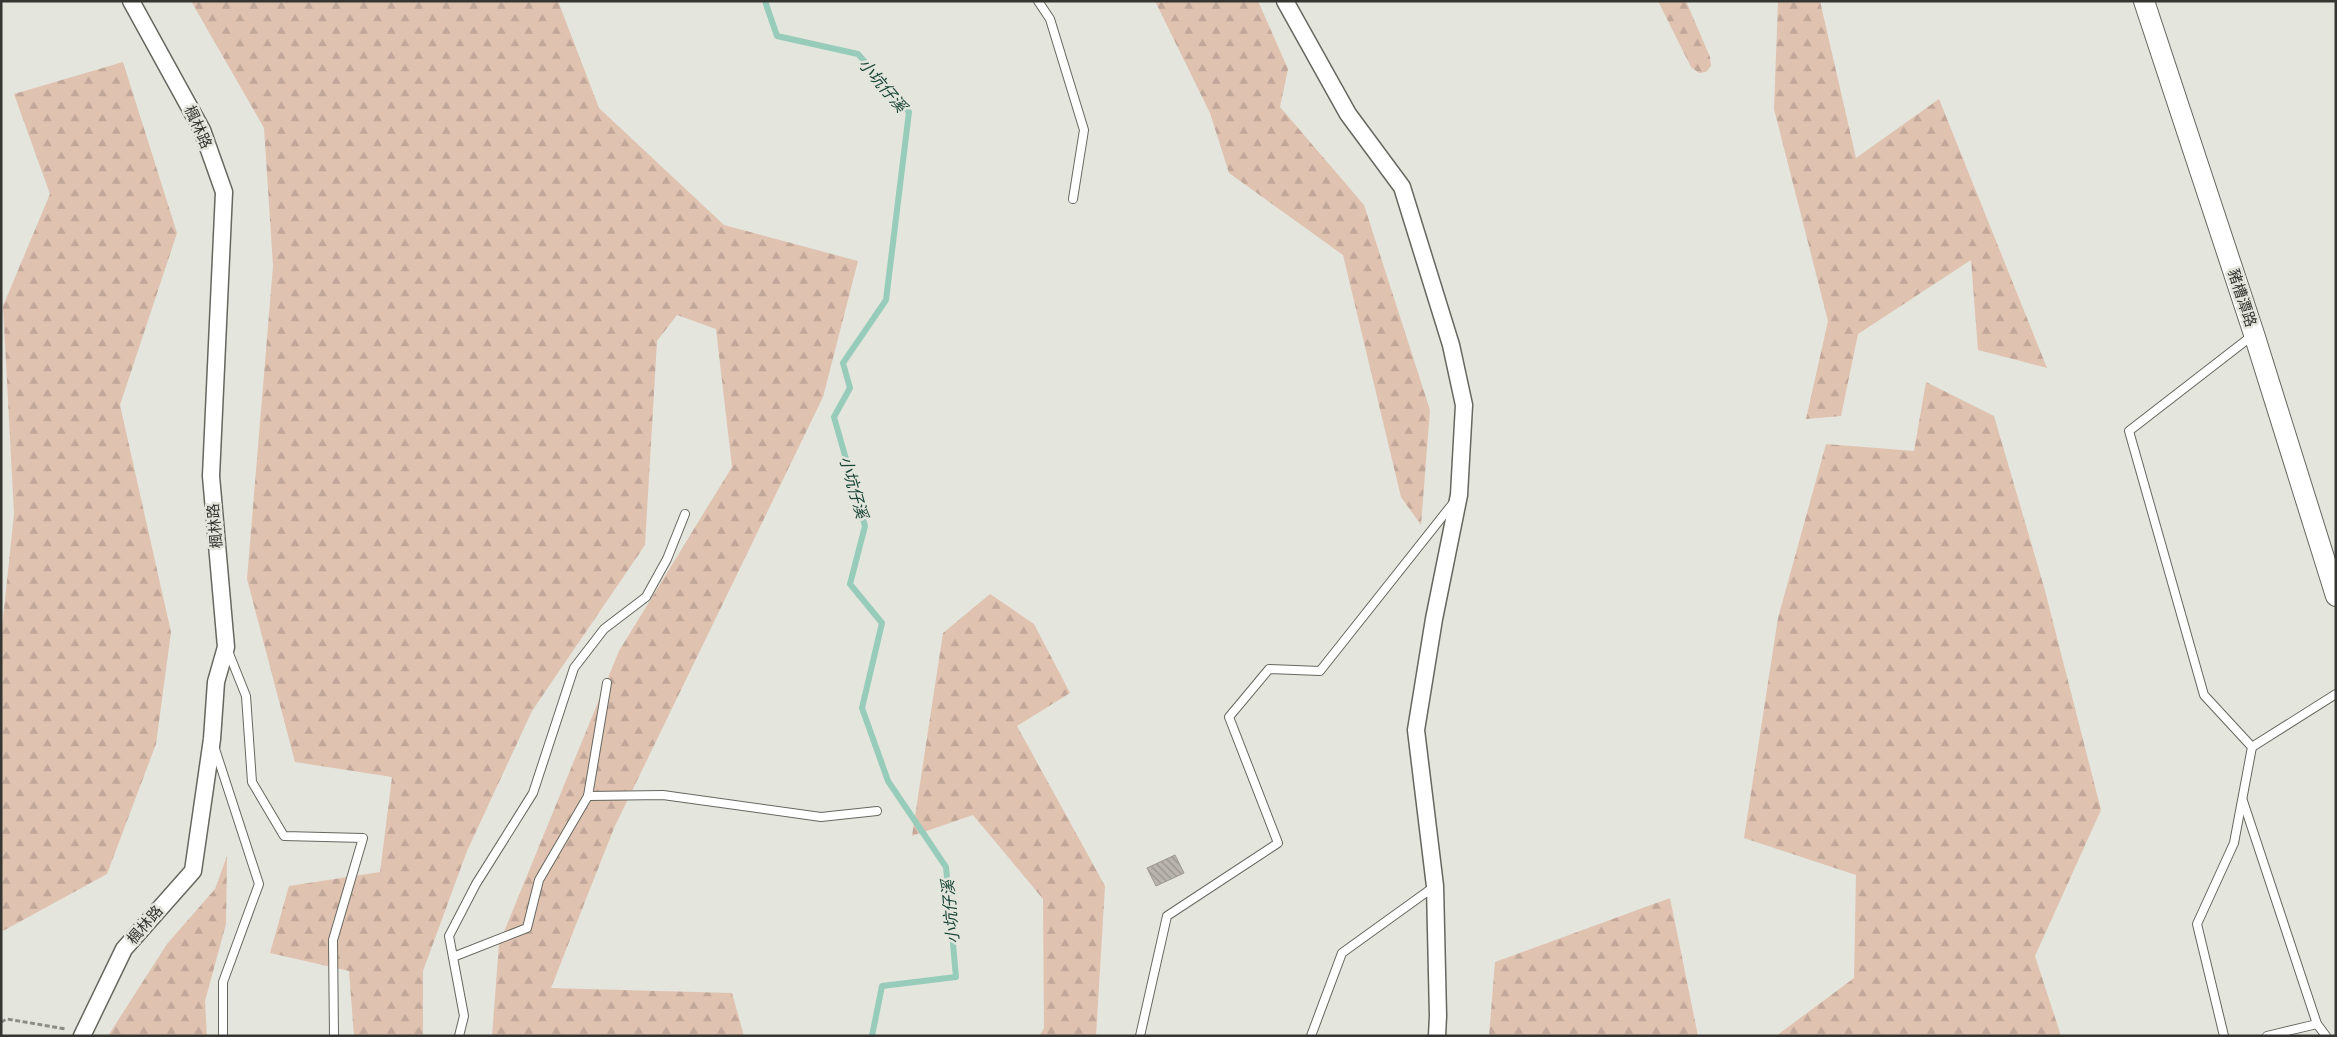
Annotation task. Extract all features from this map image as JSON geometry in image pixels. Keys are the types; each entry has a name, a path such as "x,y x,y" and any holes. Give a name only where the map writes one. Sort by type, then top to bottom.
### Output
{"street":[{"name":"楓林路","path":"83,1034 124,949 192,870 212,739 216,682 226,647 211,476 224,192 202,130 131,1"},
{"path":"1285,1 1348,114 1402,187 1451,345 1464,405 1459,495 1434,619 1416,730 1435,886 1437,1036"},
{"name":"豬槽潭路","path":"2144,1 2254,334 2336,596"}],"lane":[{"path":"1038,1 1050,20 1084,130 1073,199"},
{"path":"2252,747 2204,694 2129,431 2254,334"},
{"path":"1140,1036 1167,916 1278,843 1229,717 1269,669 1320,671 1459,495"},
{"path":"460,1036 464,1016 449,936 476,884 533,793 574,668 604,629 646,598 667,558 685,514"},
{"path":"226,647 246,696 252,782 284,836 363,838 333,940 334,1036"},
{"path":"453,957 527,928 539,880 588,796 607,684"},
{"path":"2224,1036 2197,924 2234,843 2252,747 2336,694"},
{"path":"212,739 259,884 223,982 223,1036"},
{"path":"588,796 662,795 821,817 877,811"},
{"path":"2242,798 2317,1024 2326,1036"},
{"path":"1311,1036 1342,953 1435,886"},
{"path":"2267,1036 2317,1024"}],"path":[{"path":"1,1022 7,1019 83,1034"}],"green space":[{"path":"191,1 558,1 599,108 724,225 858,261 823,397 614,828 551,988 732,993 744,1036 492,1036 499,944 619,651 732,467 716,329 677,315 657,341 645,545 532,711 467,851 423,971 423,1036 354,1036 349,971 270,953 289,886 380,872 392,777 295,762 247,579 273,266 264,128"},
{"path":"1155,1 1258,1 1288,69 1280,107 1364,205 1430,410 1421,525 1401,497 1343,255 1229,173 1210,113"},
{"path":"1658,1 1686,1 1710,57 1711,66 1706,72 1699,73 1691,67"},
{"path":"1778,1 1820,1 1856,158 1939,99 2047,368 1978,350 1971,260 1858,334 1841,416 1806,419 1828,321 1774,109"},
{"path":"123,62 177,233 120,405 171,632 156,744 107,874 1,932 1,638 14,514 3,306 50,194 14,94"},
{"path":"1926,382 1994,416 2044,587 2101,810 2035,956 2061,1036 1776,1036 1854,978 1856,875 1744,838 1778,618 1826,444 1914,451"},
{"path":"990,594 1034,624 1070,693 1017,726 1105,886 1096,1036 1039,1036 1044,1028 1043,899 973,815 912,836 943,633"},
{"path":"227,856 226,924 205,1001 207,1036 108,1036 167,944 215,889"},
{"path":"1670,898 1698,1036 1489,1036 1495,962"}],"building":[{"path":"1175,855 1184,873 1156,886 1147,868"}],"waterway":[{"name":"小坑仔溪","path":"765,1 777,36 858,54 909,112 886,300 843,363 850,388 834,417 865,526 850,584 882,623 862,708 888,781 946,867 956,977 882,986 872,1036"}]}
